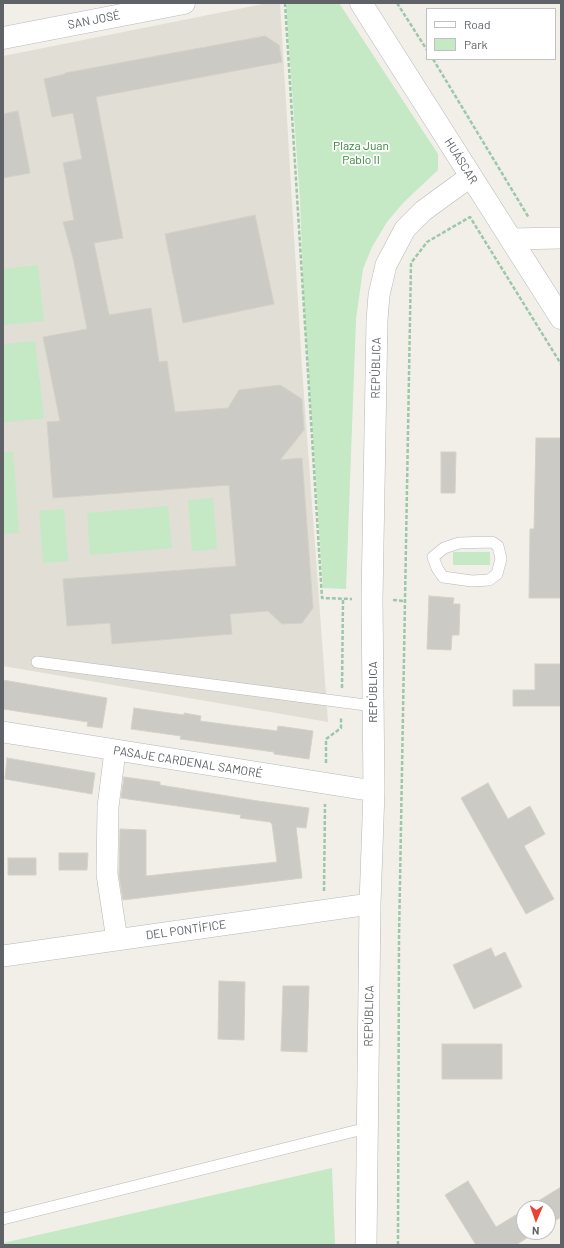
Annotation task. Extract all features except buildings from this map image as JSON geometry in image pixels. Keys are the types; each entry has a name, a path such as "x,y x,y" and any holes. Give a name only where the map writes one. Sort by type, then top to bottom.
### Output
{"street":[{"name":"SAN JOSÉ","path":"3,38 131,8 184,3"},
{"name":"HUÁSCAR","path":"361,3 561,318"},
{"name":"REPÚBLICA","path":"366,1245 370,904 374,791 372,592 377,320 379,295 386,265 405,229 423,211 471,176"},
{"path":"511,239 561,238"},
{"name":"PASAJE CARDENAL SAMORÉ","path":"3,733 374,791"},
{"path":"115,751 108,807 106,874 117,940"},
{"name":"DEL PONTÍFICE","path":"3,956 370,904"}],"lane":[{"path":"492,542 498,546 501,559 497,574 489,580 472,581 443,576 437,568 433,558 444,548 459,543 492,542"},
{"path":"37,662 373,706"},
{"path":"3,1219 367,1128"}],"path":[{"path":"285,3 322,598"},
{"path":"397,3 426,48"},
{"path":"434,60 534,226 540,239"},
{"path":"398,1245 399,914 411,263 427,242 470,217 561,364"},
{"path":"324,910 326,739 341,728 343,598"}],"shaded area":[{"path":"268,3 280,3 302,368 328,722 3,666 3,56"}],"green space":[{"name":"Plaza Juan Pablo II","path":"293,3 339,3 438,154 438,170 403,203 387,222 372,247 363,269 356,319 346,589 323,588 304,303 300,200 286,5"},
{"path":"38,265 44,321 3,325 3,269"},
{"path":"35,341 44,418 3,423 3,344"},
{"path":"3,452 13,452 19,533 3,534"},
{"path":"213,498 217,549 192,551 188,500"},
{"path":"168,506 172,548 90,555 87,513"},
{"path":"64,509 68,561 43,563 39,511"},
{"path":"453,552 490,552 490,565 453,565"},
{"path":"332,1168 335,1245 3,1245 3,1243"}]}
